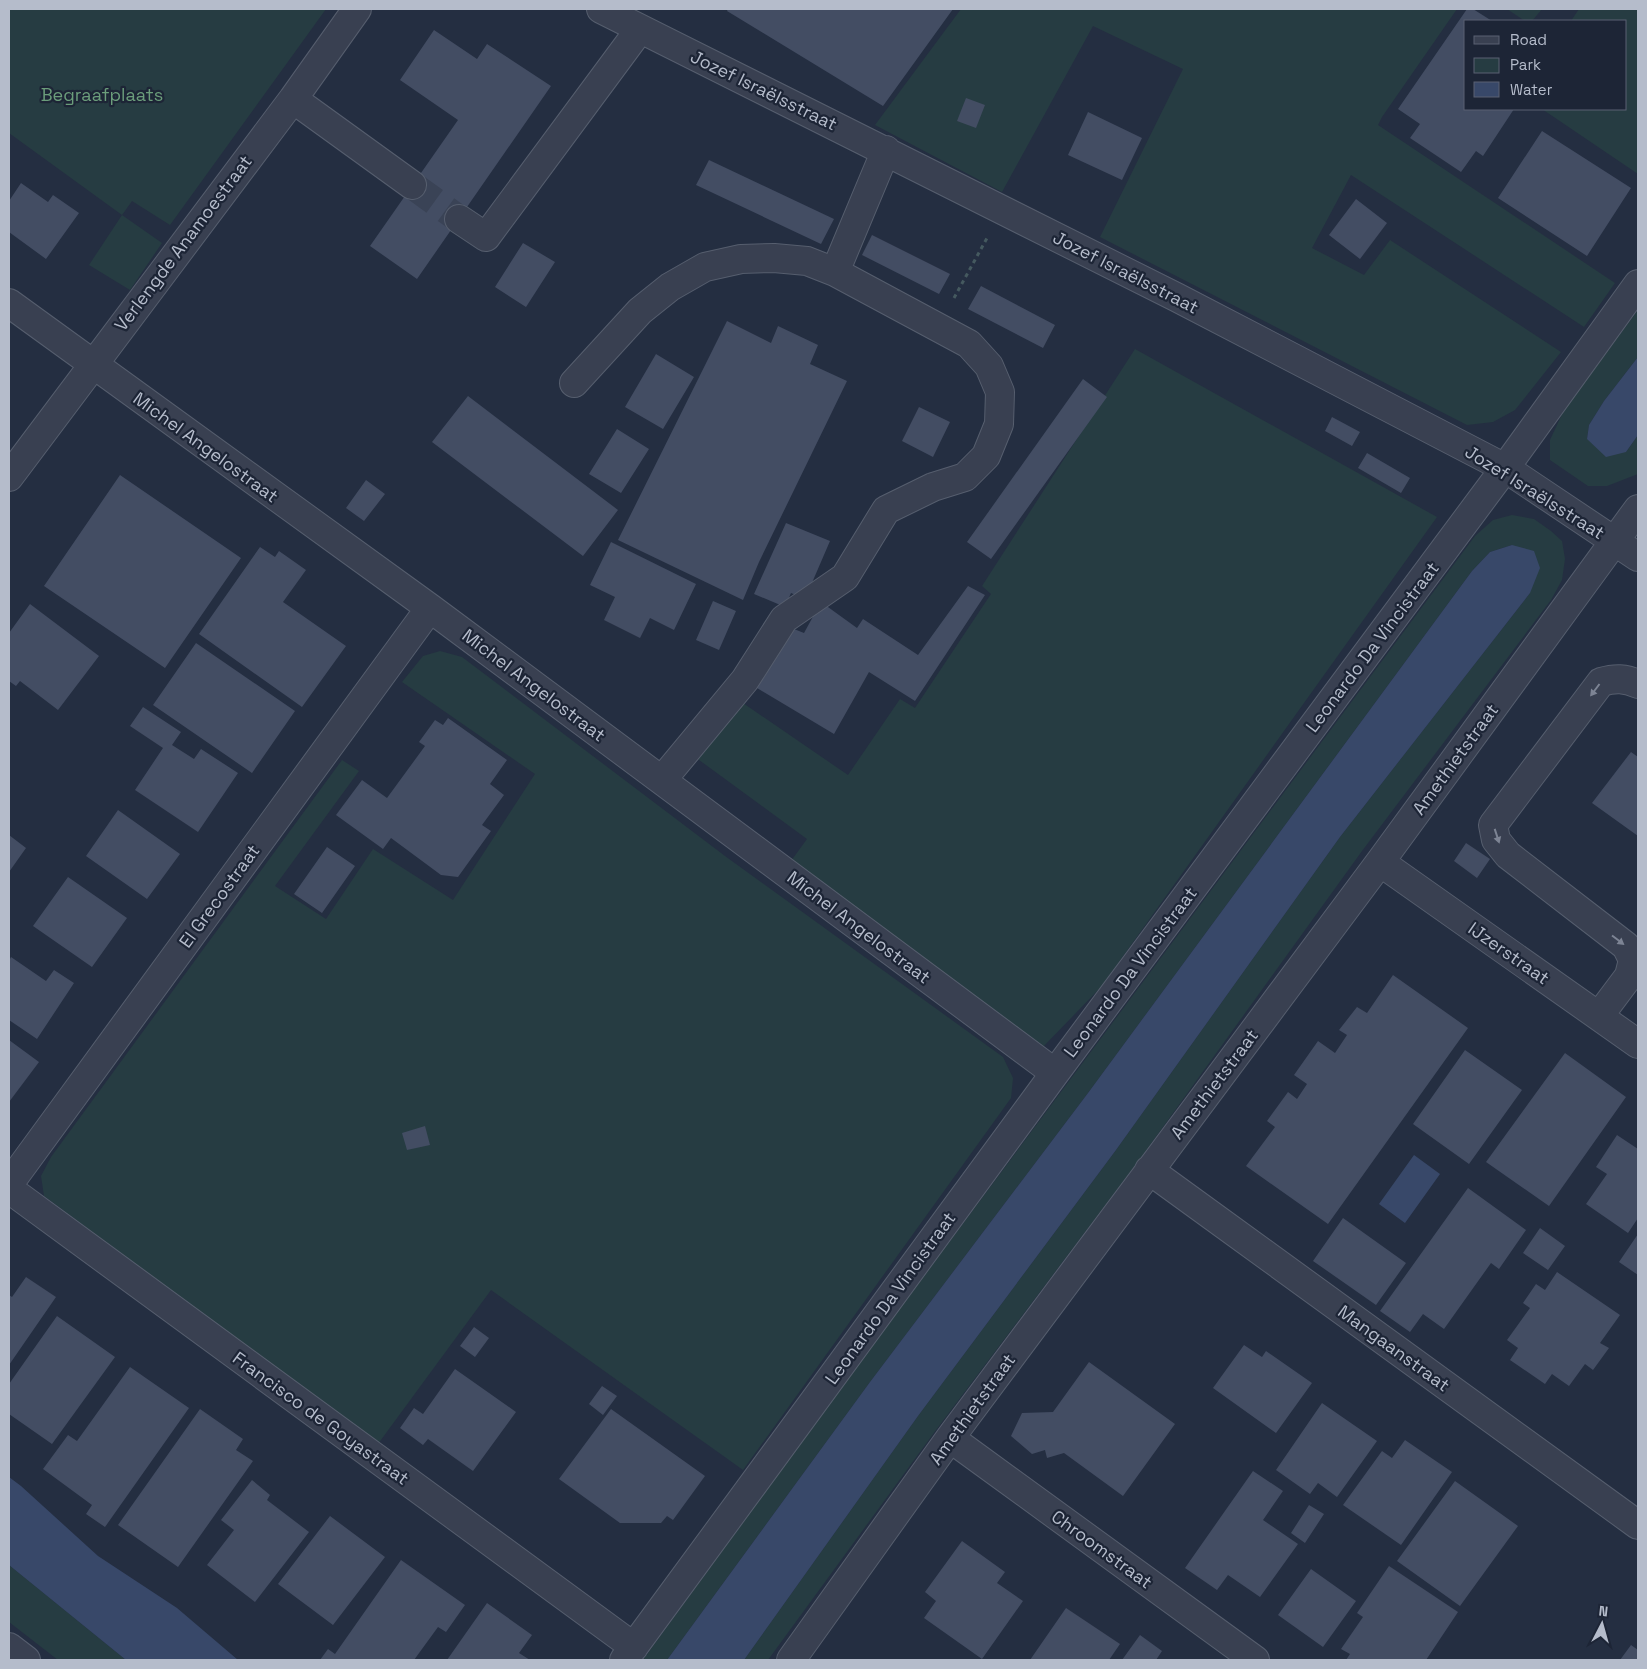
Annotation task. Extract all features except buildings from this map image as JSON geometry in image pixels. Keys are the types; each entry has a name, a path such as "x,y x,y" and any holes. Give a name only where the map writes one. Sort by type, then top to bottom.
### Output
{"street":[{"name":"Verlengde Anamoestraat","path":"9,477 293,98 357,9"},
{"name":"Jozef Israëlsstraat","path":"601,9 886,150 1176,297 1505,468 1638,557"},
{"path":"459,219 486,237 640,29"},
{"path":"293,98 412,185"},
{"path":"835,272 886,150"},
{"path":"574,383 640,311 670,287 705,267 741,260 774,258 807,262 835,272 969,344 989,366 1000,392 999,424 986,456 965,477 933,487 886,510 845,577 784,619 745,680 662,780"},
{"name":"Leonardo Da Vincistraat","path":"629,1653 1055,1073 1505,468 1638,284"},
{"name":"Michel Angelostraat","path":"9,303 430,608 1055,1073"},
{"name":"Amethietstraat","path":"792,1660 950,1438 1380,862 1638,509"},
{"name":"El Grecostraat","path":"9,1184 430,608"},
{"path":"1599,1016 1629,976 1633,960 1626,946 1508,855 1496,840 1493,825 1601,682 1614,678 1629,680 1638,684"},
{"name":"IJzerstraat","path":"1380,862 1638,1044"},
{"name":"Mangaanstraat","path":"1150,1170 1638,1525"},
{"name":"Francisco de Goyastraat","path":"9,1189 629,1653"},
{"name":"Chroomstraat","path":"950,1438 1255,1660"},
{"path":"9,1647 26,1660"}],"path":[{"path":"938,327 1003,210"}],"green space":[{"name":"Begraafplaats","path":"9,9 326,9 170,225 132,201 122,215 9,133"},
{"path":"961,9 1457,9 1378,125 1615,283 1584,327 1351,175 1312,248 1364,275 1390,240 1561,352 1515,410 1493,422 1467,425 1100,237 1183,69 1093,26 1002,192 875,125"},
{"path":"1507,9 1542,9 1533,20 1524,20"},
{"path":"1579,9 1638,9 1638,174 1543,110 1627,110 1627,20 1572,20"},
{"path":"122,215 162,243 130,290 89,265"},
{"path":"1638,310 1638,357 1604,401 1589,425 1587,439 1626,452 1638,435 1638,474 1607,486 1588,486 1550,460 1550,440 1564,410"},
{"path":"1135,349 1437,517 1101,987 1042,1048 791,861 807,839 695,757 740,701 848,775 900,699 915,708 991,594 982,586"},
{"path":"1512,515 1534,519 1562,541 1565,559 1562,580 1551,600 1362,851 1137,1163 936,1430 768,1660 744,1660 918,1416 1116,1150 1340,837 1530,593 1512,545 1490,552 1472,571 1088,1093 870,1382 667,1660 643,1660 845,1382 1475,536 1493,520"},
{"path":"440,651 462,657 725,856 1003,1057 1013,1078 1011,1098 743,1470 491,1290 378,1444 44,1196 41,1176 51,1157 342,760 359,771 275,886 326,919 373,849 453,900 535,774 402,682 423,656"},
{"path":"9,1565 126,1660 58,1660 9,1622"}],"water":[{"path":"1638,357 1638,435 1626,452 1606,457 1587,439 1589,425 1604,401"},
{"path":"1512,545 1534,551 1540,568 1530,593 1340,837 1116,1150 918,1416 744,1660 667,1660 870,1382 1088,1093 1472,571 1490,552"},
{"path":"1414,1155 1440,1174 1405,1223 1379,1204"},
{"path":"9,1477 98,1556 177,1608 238,1660 126,1660 9,1565"}],"tunnel":[{"path":"412,185 459,219"}]}
